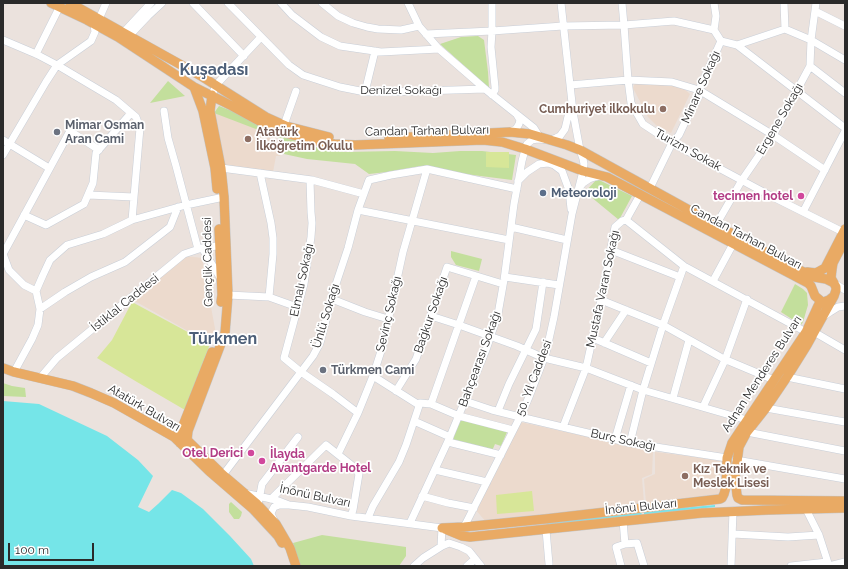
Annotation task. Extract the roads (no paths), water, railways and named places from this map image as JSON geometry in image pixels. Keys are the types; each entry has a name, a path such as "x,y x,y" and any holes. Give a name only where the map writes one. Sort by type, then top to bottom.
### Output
{"main road":[{"name":"Candan Tarhan Bulvarı","path":"70,3 118,37 194,87 285,133 334,144 355,145 483,140 502,142 583,171 607,177 808,283 811,286 815,296 821,301 830,300"},
{"name":"Candan Tarhan Bulvarı","path":"55,5 126,35 201,76 266,118 284,125 329,137 355,140 510,132 543,138 580,150 768,254 814,277 826,279 834,283"},
{"name":"Gençlik Caddesi","path":"194,87 203,111 221,198"},
{"name":"Gençlik Caddesi","path":"182,438 225,333 228,295 223,245 221,168 210,111 212,95"},
{"path":"802,271 816,272 824,268 844,234"},
{"path":"830,300 836,290 831,278 833,263 844,234"},
{"name":"Gençlik Caddesi","path":"182,438 219,332 222,294 221,279 223,245"},
{"name":"Adnan Menderes Bulvarı","path":"830,300 820,321 774,380 732,442 732,459 737,495 738,498 742,500 845,501"},
{"name":"Adnan Menderes Bulvarı","path":"722,498 732,459 748,432 787,377 810,332 819,304 830,300"},
{"name":"Atatürk Bulvarı","path":"3,368 72,386 92,393 182,438 257,503 276,524 290,548 296,566"},
{"name":"Atatürk Bulvarı","path":"182,438 209,471 232,491 257,503 286,549 292,566"},
{"name":"Adnan Menderes Bulvarı","path":"713,512 720,510 731,495 735,478"},
{"name":"İnönü Bulvarı","path":"442,528 464,527 717,500 722,498"},
{"name":"İnönü Bulvarı","path":"442,528 462,536 470,537 713,512 845,508"}],"street":[{"path":"3,155 57,65 91,41 97,22 106,3"},
{"path":"126,35 151,3"},
{"path":"126,35 162,3"},
{"path":"193,3 244,56"},
{"name":"Denizel Sokağı","path":"228,3 289,65 303,75 340,87 365,92 485,89"},
{"path":"281,3 292,15 321,37 340,46 375,51 401,52 439,49"},
{"path":"322,3 338,16 353,23 367,27 400,30 419,26"},
{"path":"408,3 419,26 439,49 492,95 534,128 539,136 551,140 562,133 565,129 568,118 571,98"},
{"path":"492,3 491,47 495,87 492,95"},
{"path":"562,3 571,98 580,150 584,159 583,171"},
{"name":"Turizm Sokak","path":"622,3 631,102 643,124 672,143 844,234"},
{"path":"426,34 563,26 624,25 674,21 714,30 716,16 714,3"},
{"path":"784,3 785,29"},
{"name":"Ergene Sokağı","path":"716,225 742,180 773,136 810,66 811,40 816,3"},
{"path":"36,54 55,5"},
{"path":"815,11 844,23"},
{"path":"737,45 785,29 811,40 845,60"},
{"name":"Minare Sokağı","path":"650,188 672,143 679,135 698,96 699,90 721,41 714,30"},
{"path":"212,95 216,85 261,37"},
{"path":"3,40 57,65 116,100 136,117 140,128 132,220"},
{"path":"721,41 737,45 845,129 802,212"},
{"path":"365,92 375,51"},
{"path":"810,66 845,93"},
{"path":"194,87 201,76"},
{"path":"570,85 628,80 672,82 699,90 825,170"},
{"path":"284,125 296,91"},
{"path":"164,110 168,138 186,205 200,249 221,279"},
{"path":"24,215 46,225 84,204 93,183 96,153 131,113"},
{"path":"510,132 517,128 519,124 520,120 517,114"},
{"path":"36,291 24,285 9,270 3,254 70,131 99,150"},
{"path":"521,148 530,141 543,138"},
{"path":"3,140 49,168"},
{"name":"Bahçearası Sokağı","path":"410,523 449,440 486,350 498,314 522,161 520,151 521,148"},
{"path":"518,181 527,172 539,164 548,163 558,168 562,172 569,190 572,215"},
{"path":"221,168 310,180 364,194"},
{"path":"427,169 517,189"},
{"name":"Ünlü Sokağı","path":"223,475 313,356 320,343 358,210 369,180 427,169"},
{"name":"Sevinç Sokağı","path":"338,454 358,413 373,376 382,348 403,252 427,169"},
{"name":"50. Yıl Caddesi","path":"464,527 520,417 544,358 554,317 572,215 583,171"},
{"path":"260,173 273,238 269,297"},
{"path":"578,188 583,183 595,177 607,177"},
{"name":"Elmalı Sokağı","path":"300,372 284,358 304,284 311,237 312,223 310,180"},
{"path":"88,194 134,198"},
{"name":"Mustafa Varan Sokağı","path":"562,427 586,368 615,228 622,221 626,220 640,194"},
{"path":"14,372 38,325 40,309 36,291 50,260 67,245 103,234 132,220 186,205 221,198"},
{"path":"40,309 90,277 125,262 170,227 178,207"},
{"path":"358,210 509,240"},
{"path":"626,220 684,266 845,350"},
{"path":"511,227 567,240"},
{"path":"712,281 734,244"},
{"name":"İstiklal Caddesi","path":"40,378 57,358 184,254 200,249 223,245"},
{"path":"611,250 680,277"},
{"path":"630,443 651,363 684,266"},
{"name":"Bağkur Sokağı","path":"396,391 416,359 447,267 476,276 504,280 543,282 559,285"},
{"path":"431,404 476,276"},
{"path":"498,411 509,384 536,329 543,282"},
{"name":"Candan Tarhan Bulvarı","path":"834,283 845,290"},
{"path":"228,295 269,297 297,307"},
{"path":"332,299 388,319"},
{"path":"702,407 724,360 747,299"},
{"path":"601,300 663,325 724,360 774,380"},
{"path":"830,300 845,305"},
{"path":"820,321 830,312 845,305"},
{"path":"604,343 626,310"},
{"path":"431,316 517,346 544,358 586,368 643,390 747,420"},
{"path":"593,338 651,363"},
{"path":"673,398 689,340"},
{"path":"300,372 358,413"},
{"path":"373,376 420,405"},
{"path":"787,377 845,390"},
{"path":"615,439 631,385"},
{"name":"Burç Sokağı","path":"465,401 520,417 630,443 845,479"},
{"path":"368,518 373,506 399,462 420,403 431,404 459,416 513,430"},
{"path":"766,408 845,422"},
{"path":"414,421 449,440 501,455"},
{"path":"748,432 845,451"},
{"path":"257,503 262,484 298,437"},
{"path":"271,499 326,445 360,474 351,516"},
{"path":"435,470 488,482"},
{"path":"232,491 245,493"},
{"path":"422,496 474,508"},
{"name":"İnönü Bulvarı","path":"257,503 271,499 289,505 308,507 351,516 442,528"},
{"path":"276,524 271,513 272,509 279,505 289,505"},
{"path":"806,509 819,535 828,564"},
{"path":"732,566 734,511"},
{"path":"623,521 625,544"},
{"path":"441,546 442,528"},
{"path":"546,530 549,564"},
{"path":"733,534 788,537 819,535"},
{"path":"414,566 441,546 449,543 469,551 481,566"},
{"path":"621,566 616,547 625,544 637,543 644,566"},
{"path":"467,566 475,559"},
{"path":"791,566 845,562"}],"water":[{"path":"3,401 39,404 107,436 138,460 153,476 138,507 149,512 172,490 181,493 203,509 230,536 251,559 254,566 3,566"},
{"path":"715,505 715,507 644,515 644,511"},
{"path":"641,511 642,515 547,525 546,522"}],"place":[{"name":"Cumhuriyet ilkokulu","path":"663,109"},
{"name":"Mimar Osman Aran Cami","path":"57,132"},
{"name":"Atatürk İlköğretim Okulu","path":"248,139"},
{"name":"Meteoroloji","path":"543,193"},
{"name":"tecimen hotel","path":"801,196"},
{"name":"Türkmen Cami","path":"323,370"},
{"name":"Otel Derici","path":"251,453"},
{"name":"İlayda Avantgarde Hotel","path":"262,461"},
{"name":"Kız Teknik ve Meslek Lisesi","path":"685,476"}],"district":[{"name":"Kuşadası","path":"214,70"},
{"name":"Türkmen","path":"223,339"}]}
